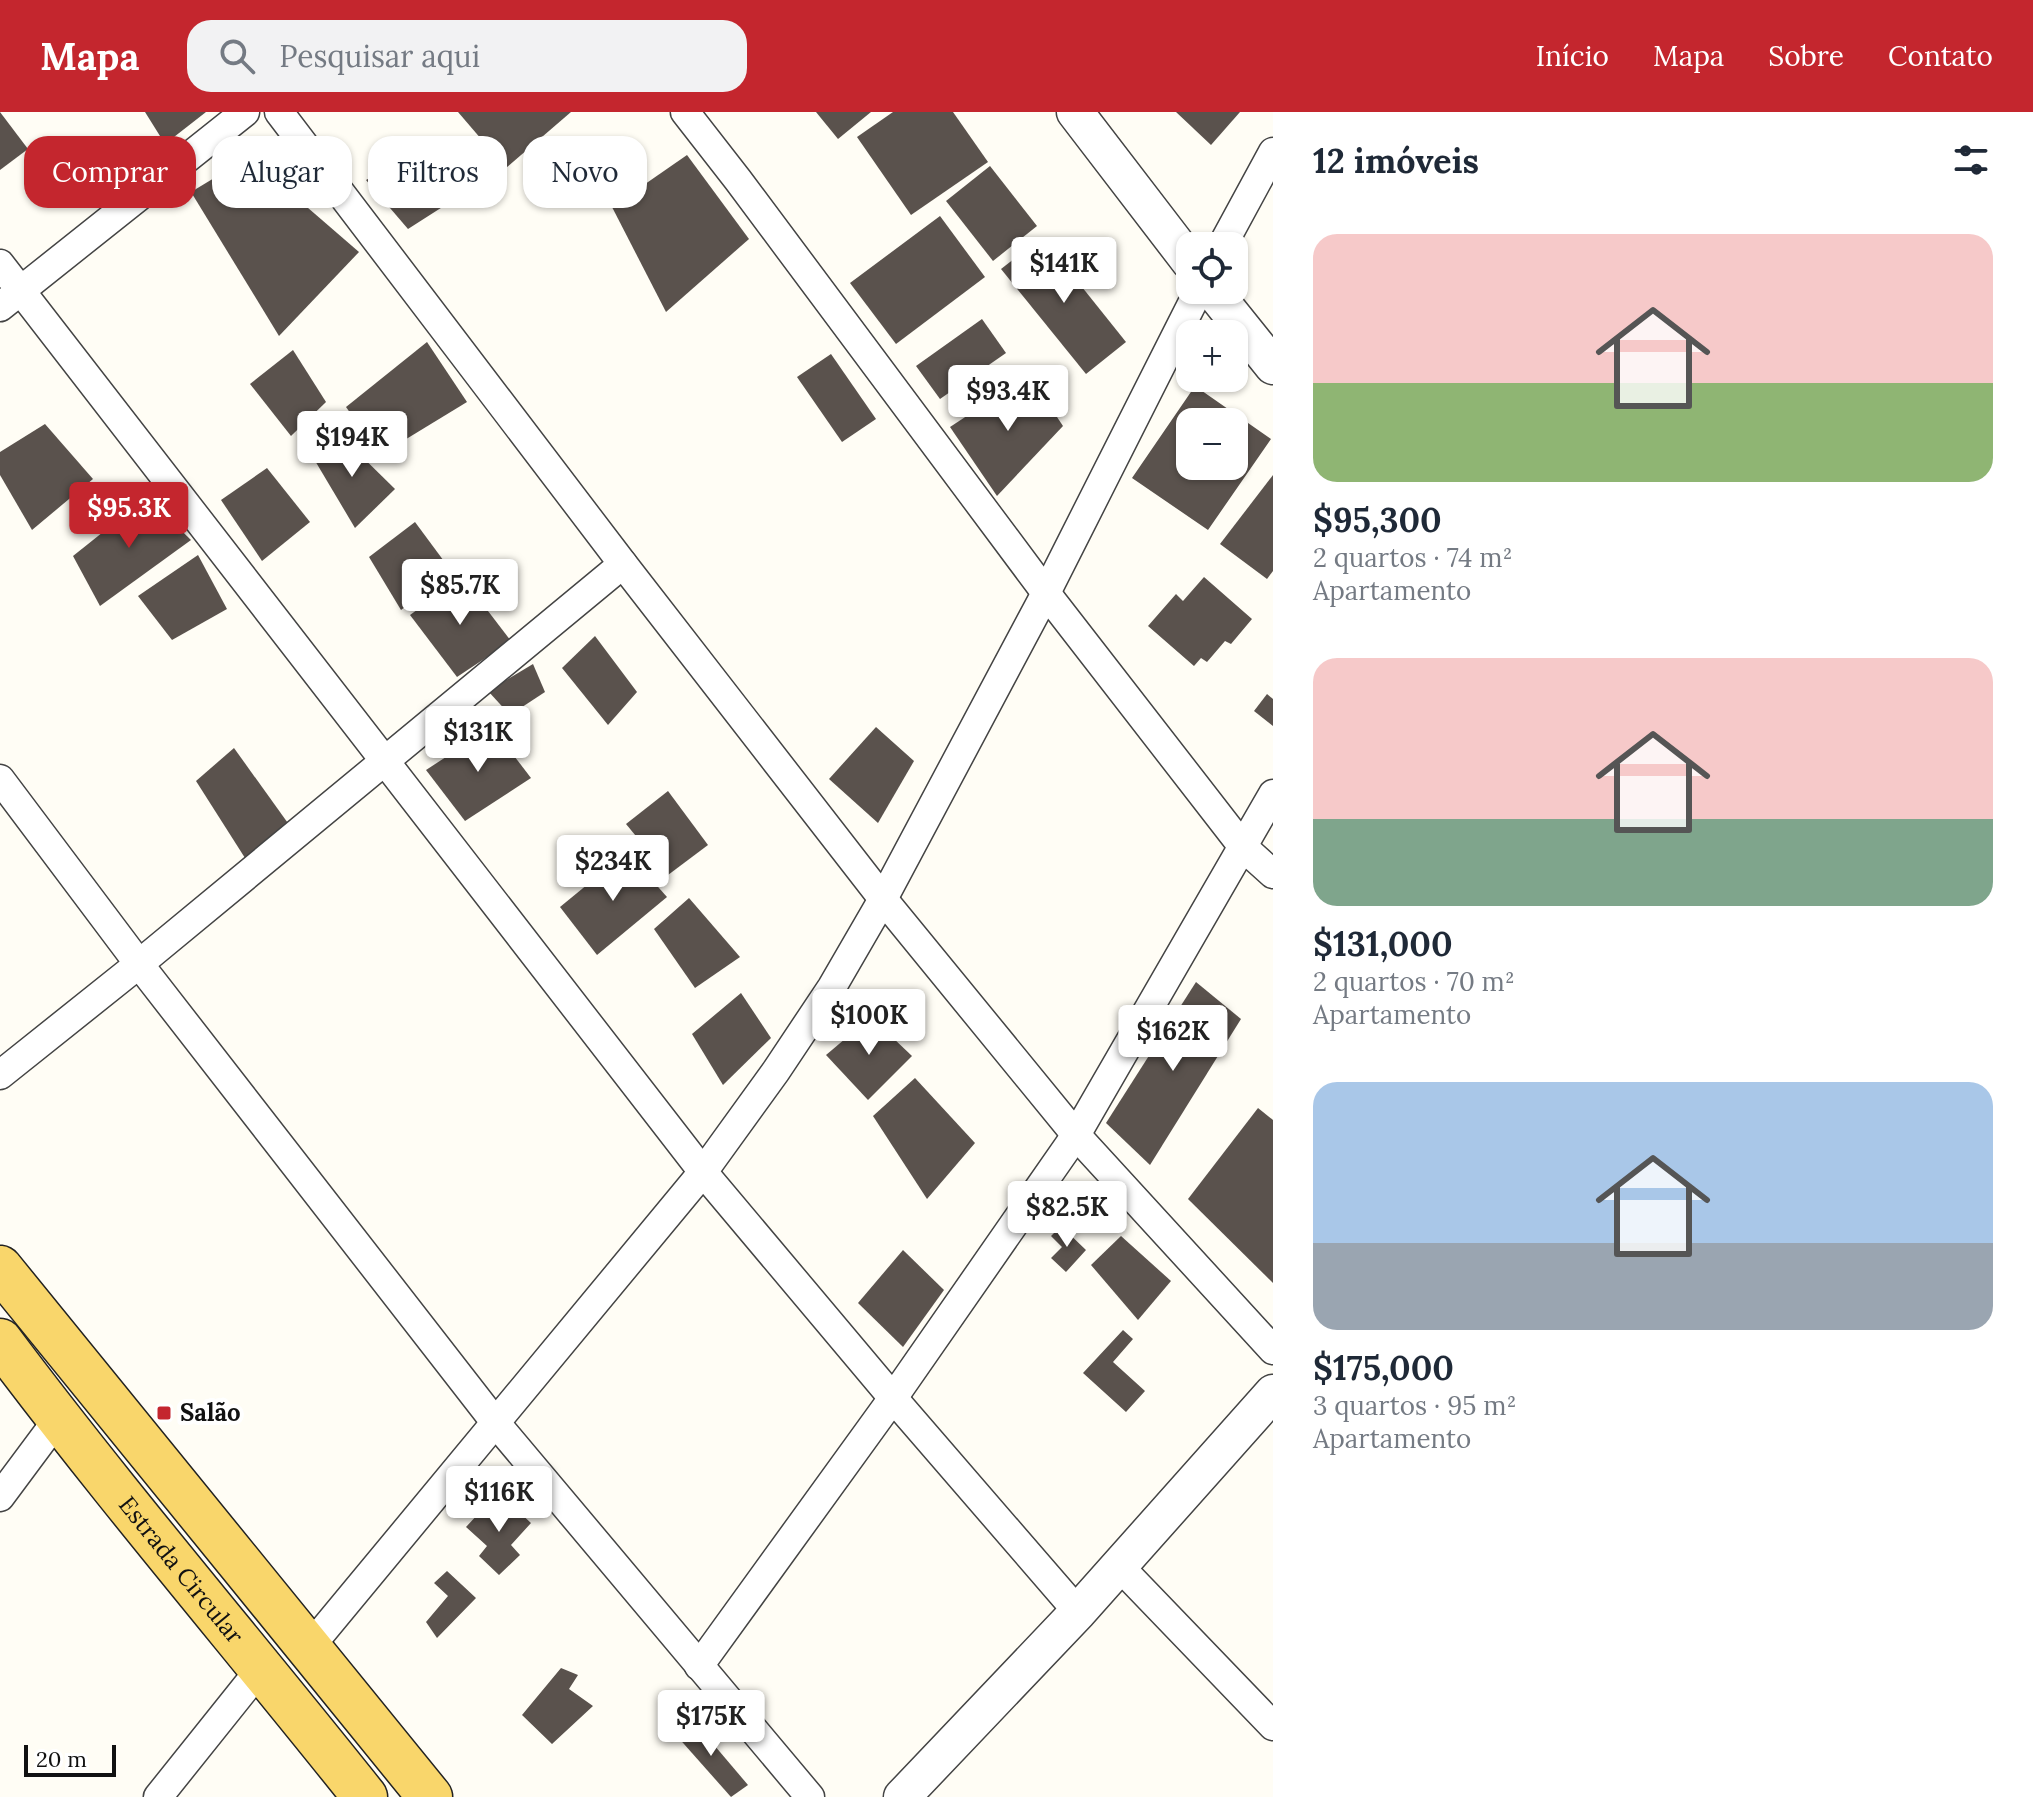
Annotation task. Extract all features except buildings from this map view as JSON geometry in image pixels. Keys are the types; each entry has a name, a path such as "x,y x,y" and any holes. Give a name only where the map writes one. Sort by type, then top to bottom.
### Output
{"main road":[{"path":"0,1268 430,1797"},
{"name":"Estrada Circular","path":"0,1341 58,1419 365,1797"}],"street":[{"path":"10,298 245,112"},
{"path":"279,112 883,899 1076,1135 1273,1350"},
{"path":"685,112 1046,593 1243,847 1273,874"},
{"path":"1075,112 1176,244"},
{"path":"1230,232 1273,152"},
{"path":"0,264 10,298 384,762 703,1172 1078,1612"},
{"path":"308,1649 703,1172 832,987 883,899 1046,593 1192,304"},
{"path":"1223,304 1273,366"},
{"path":"0,1075 623,564"},
{"path":"0,779 139,964 495,1422 810,1797"},
{"path":"699,1666 893,1398 1076,1135 1273,794"},
{"path":"902,1797 1078,1612 1273,1393"},
{"path":"0,1497 58,1419"},
{"path":"1119,1566 1273,1726"},
{"path":"158,1797 262,1667"}],"place":[{"name":"Salão","path":"164,1413"}]}
